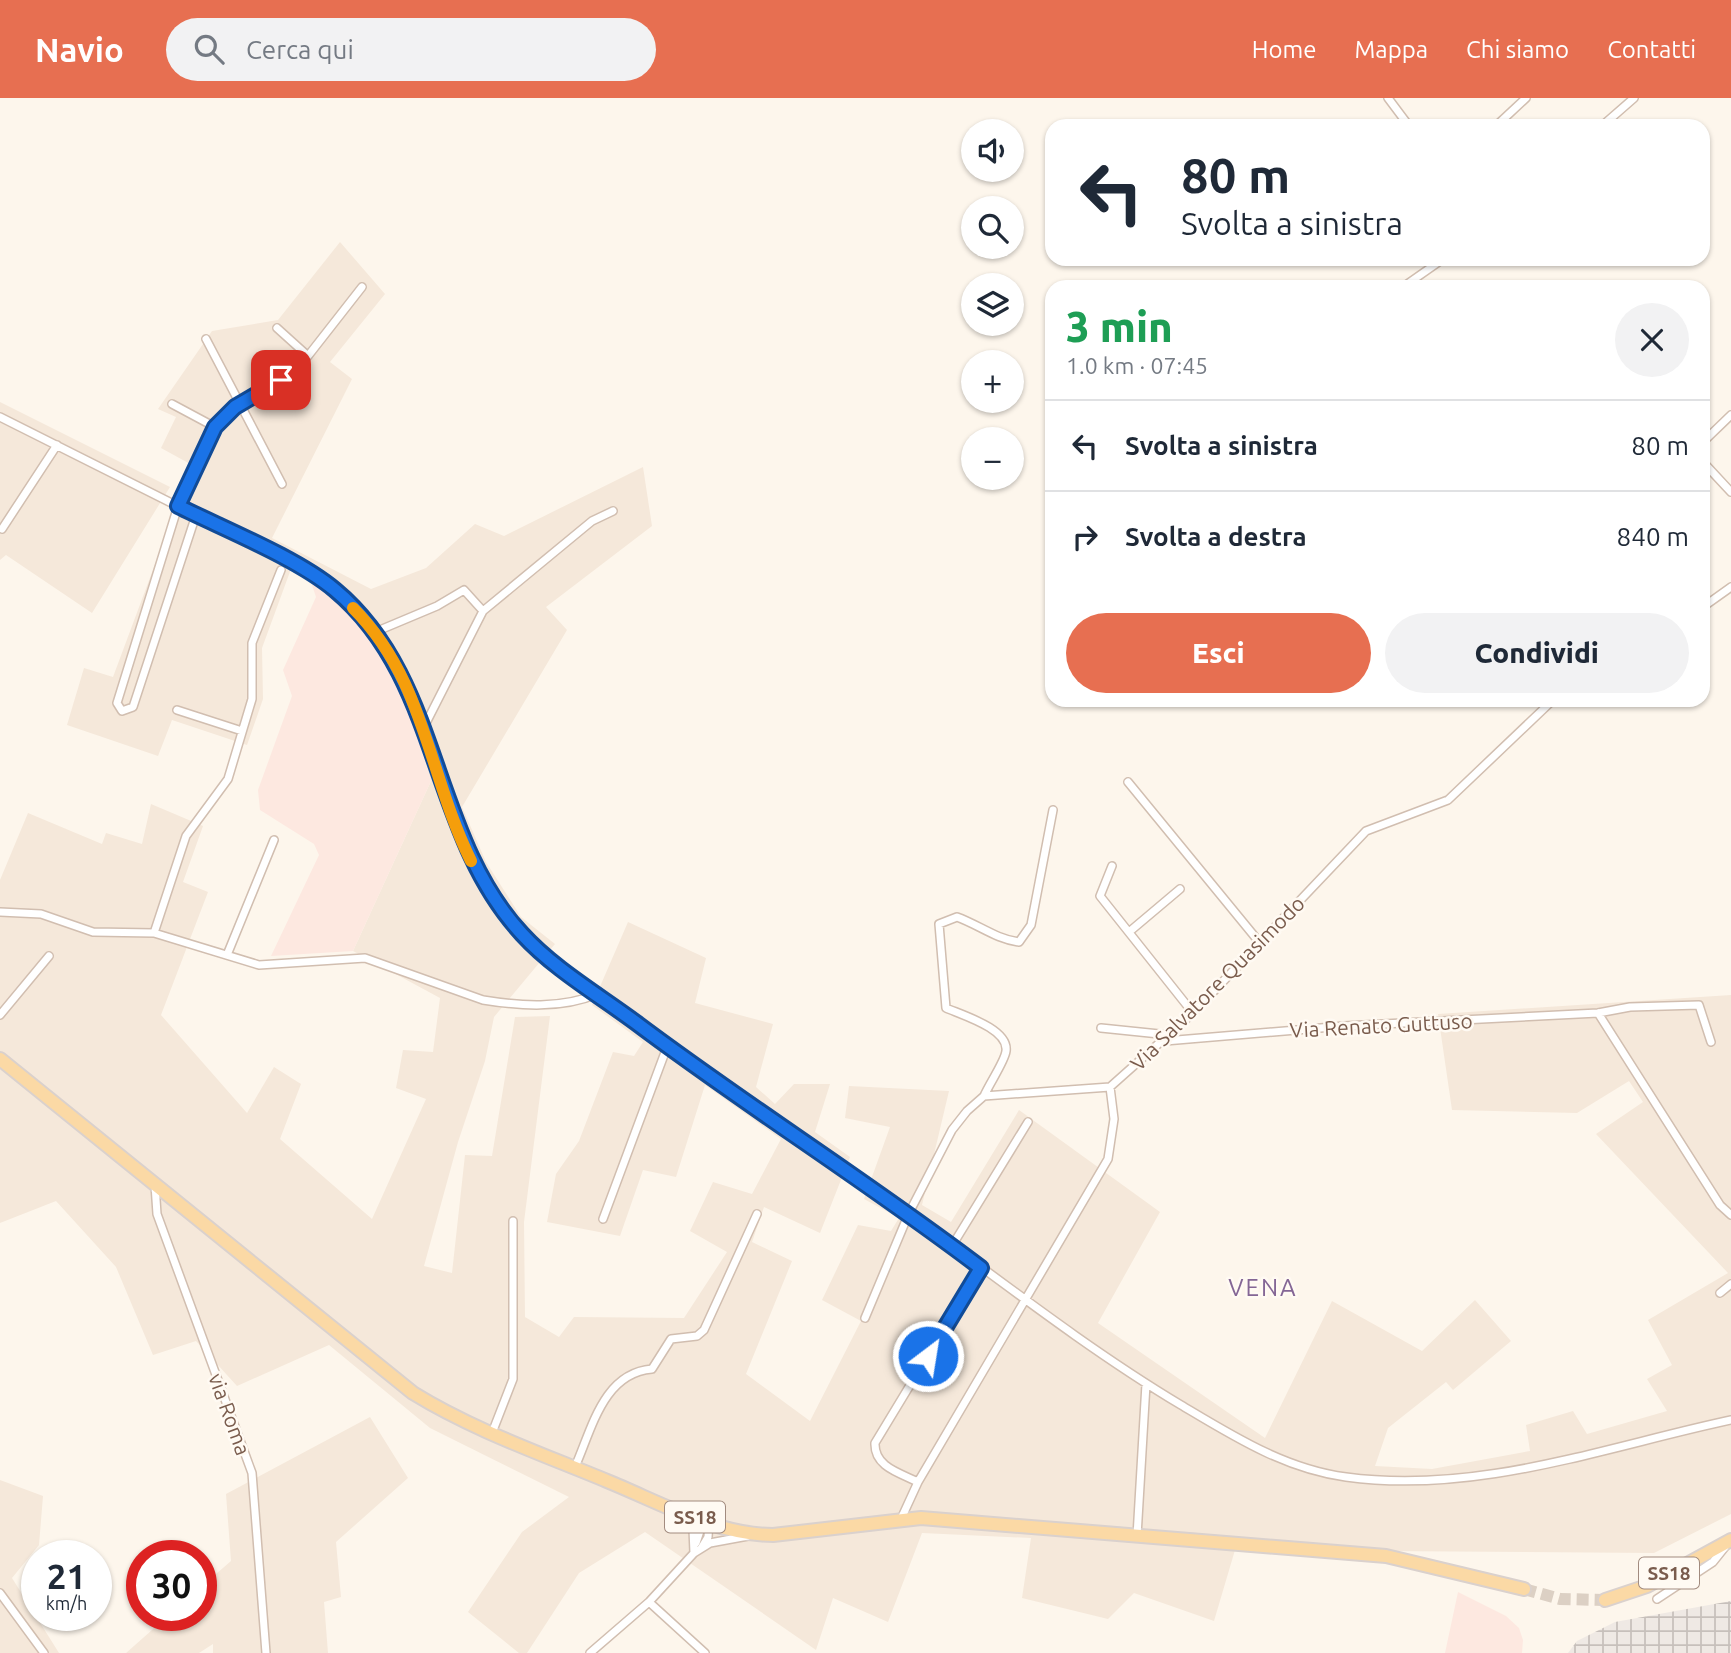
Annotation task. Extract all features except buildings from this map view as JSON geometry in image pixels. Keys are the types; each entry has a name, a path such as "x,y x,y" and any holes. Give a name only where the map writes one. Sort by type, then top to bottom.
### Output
{"main road":[{"name":"SS18","path":"0,1059 388,1375 439,1409 709,1523 755,1535 921,1518 1386,1556 1524,1590"},
{"name":"SS18","path":"1605,1600 1647,1586 1730,1541"}],"street":[{"path":"1388,98 1404,119"},
{"path":"1504,119 1526,98"},
{"path":"1610,119 1634,98"},
{"path":"1413,280 1433,266"},
{"path":"196,515 145,677 133,707 122,711 117,703 178,506 215,427 242,402 281,380 308,356 362,287"},
{"path":"277,328 308,356"},
{"path":"206,339 242,402 282,484"},
{"path":"172,404 215,427"},
{"path":"1710,435 1731,415"},
{"path":"0,417 309,572 334,589 375,632 404,679 424,727 470,859 491,893 533,945 667,1046 909,1213 1023,1299 1146,1384 1248,1446 1298,1466 1344,1477 1431,1482 1585,1456 1731,1420"},
{"path":"2,529 57,445"},
{"path":"1710,470 1731,492"},
{"path":"424,727 483,611 592,521 613,511"},
{"path":"154,933 186,836 228,779 252,699 252,643 281,569"},
{"path":"1710,602 1731,587"},
{"path":"375,632 437,606 464,590 483,611"},
{"name":"Via Salvatore Quasimodo","path":"984,1096 1110,1087 1193,1013 1366,831 1448,800 1546,707"},
{"path":"177,710 242,731"},
{"path":"1128,782 1260,943"},
{"path":"865,1318 909,1213 952,1130 984,1096 1006,1051 1004,1039 989,1026 946,1008 939,924 957,917 979,925 1002,940 1019,942 1031,925 1053,810"},
{"path":"227,955 274,841"},
{"path":"1112,866 1100,896 1193,1013"},
{"path":"1129,932 1180,889"},
{"path":"0,912 41,914 93,932 154,933 258,965 365,958 483,1000 503,1003 576,1002 597,994"},
{"path":"0,1015 49,956"},
{"name":"Via Renato Guttuso","path":"1101,1028 1167,1038 1598,1013 1630,1007 1699,1005 1712,1042"},
{"path":"1598,1013 1720,1205 1731,1215"},
{"path":"603,1219 667,1046"},
{"path":"901,1519 918,1482 1023,1299 1108,1159 1114,1119 1110,1087"},
{"path":"953,1246 1028,1122"},
{"name":"via Roma","path":"155,1184 157,1214 252,1473 267,1653"},
{"path":"575,1467 608,1392 617,1381 630,1372 652,1369 671,1339 697,1336 704,1330 757,1214"},
{"path":"492,1433 513,1379 513,1221"},
{"path":"918,1482 881,1463 875,1454 875,1443 981,1268"},
{"path":"1720,1293 1731,1284"},
{"path":"1137,1536 1146,1384"},
{"path":"682,1512 693,1529 697,1549"},
{"path":"590,1653 649,1602 708,1537 709,1523"},
{"path":"697,1549 719,1541 755,1535"},
{"path":"1657,1600 1713,1562 1730,1541"},
{"path":"0,1592 44,1653"},
{"path":"649,1602 705,1653"}],"shaded area":[{"path":"340,242 385,294 330,362 352,379 272,538 371,589 426,568 475,524 504,536 643,467 652,526 546,607 567,630 462,807 486,862 521,917 555,944 494,1017 485,1061 458,1142 424,1266 452,1273 465,1155 492,1156 515,1017 550,1016 524,1222 525,1317 559,1337 574,1317 684,1318 727,1252 690,1231 713,1182 752,1194 781,1139 705,1085 676,1177 643,1170 620,1236 547,1222 556,1174 579,1141 613,1052 634,1056 643,1042 592,1005 628,922 706,958 695,1003 773,1024 756,1087 775,1104 794,1084 830,1084 815,1132 850,1157 820,1233 764,1207 752,1242 792,1261 746,1374 810,1421 861,1321 822,1300 858,1225 891,1231 899,1218 864,1199 890,1127 845,1118 849,1086 949,1091 922,1205 951,1222 1019,1110 1160,1212 1098,1323 1265,1438 1332,1301 1422,1351 1475,1300 1511,1341 1453,1390 1446,1382 1388,1428 1375,1466 1432,1469 1530,1451 1526,1425 1573,1411 1587,1434 1667,1411 1647,1379 1672,1365 1648,1320 1728,1273 1596,1134 1643,1102 1629,1081 1577,1113 1452,1110 1438,1014 1731,995 1731,1514 1654,1553 1235,1550 1214,1621 1134,1593 1108,1619 1022,1598 1031,1538 922,1533 888,1622 833,1598 816,1650 645,1532 579,1573 527,1653 519,1653 468,1612 522,1532 569,1497 430,1428 329,1345 237,1386 196,1341 153,1355 116,1267 56,1201 0,1223 0,880 28,813 102,844 106,833 142,844 151,804 203,826 183,882 208,892 161,1015 247,1113 274,1067 301,1084 280,1139 372,1219 426,1099 396,1088 403,1050 433,1052 440,998 353,951 431,781 413,722 391,673 355,619 310,579 291,569 262,648 263,699 247,745 172,720 158,756 67,725 84,668 113,677 192,465 161,448 176,417 158,409 212,331 278,320"},
{"path":"0,402 170,487 92,613 6,555 0,560"},
{"path":"310,579 355,619 391,673 413,722 431,781 353,951 271,956 319,855 314,844 260,810 258,790 292,696 283,670 316,597"},
{"path":"370,1417 408,1478 336,1542 341,1597 324,1602 328,1653 213,1653 213,1644 199,1653 126,1653 151,1631 217,1631 217,1573 231,1561 226,1494"},
{"path":"0,1480 43,1496 39,1540 21,1540 21,1567 12,1578 21,1592 21,1631 45,1631 59,1653 0,1653"},
{"path":"1458,1592 1506,1616 1519,1628 1523,1640 1522,1653 1445,1653"},
{"path":"1731,1601 1731,1653 1568,1653 1577,1641 1615,1622"}],"tunnel":[{"path":"1524,1589 1560,1599 1605,1600"}],"slow traffic":[{"path":"353,608 375,632 404,679 421,716 428,743 471,861"}],"district":[{"name":"VENA","path":"1263,1287"}],"route":[{"path":"281,380 251,395 215,427 178,506 309,572 334,589 370,626 391,655 421,716 428,743 470,859 510,921 533,945 667,1046 909,1213 981,1268 928,1356"}]}
